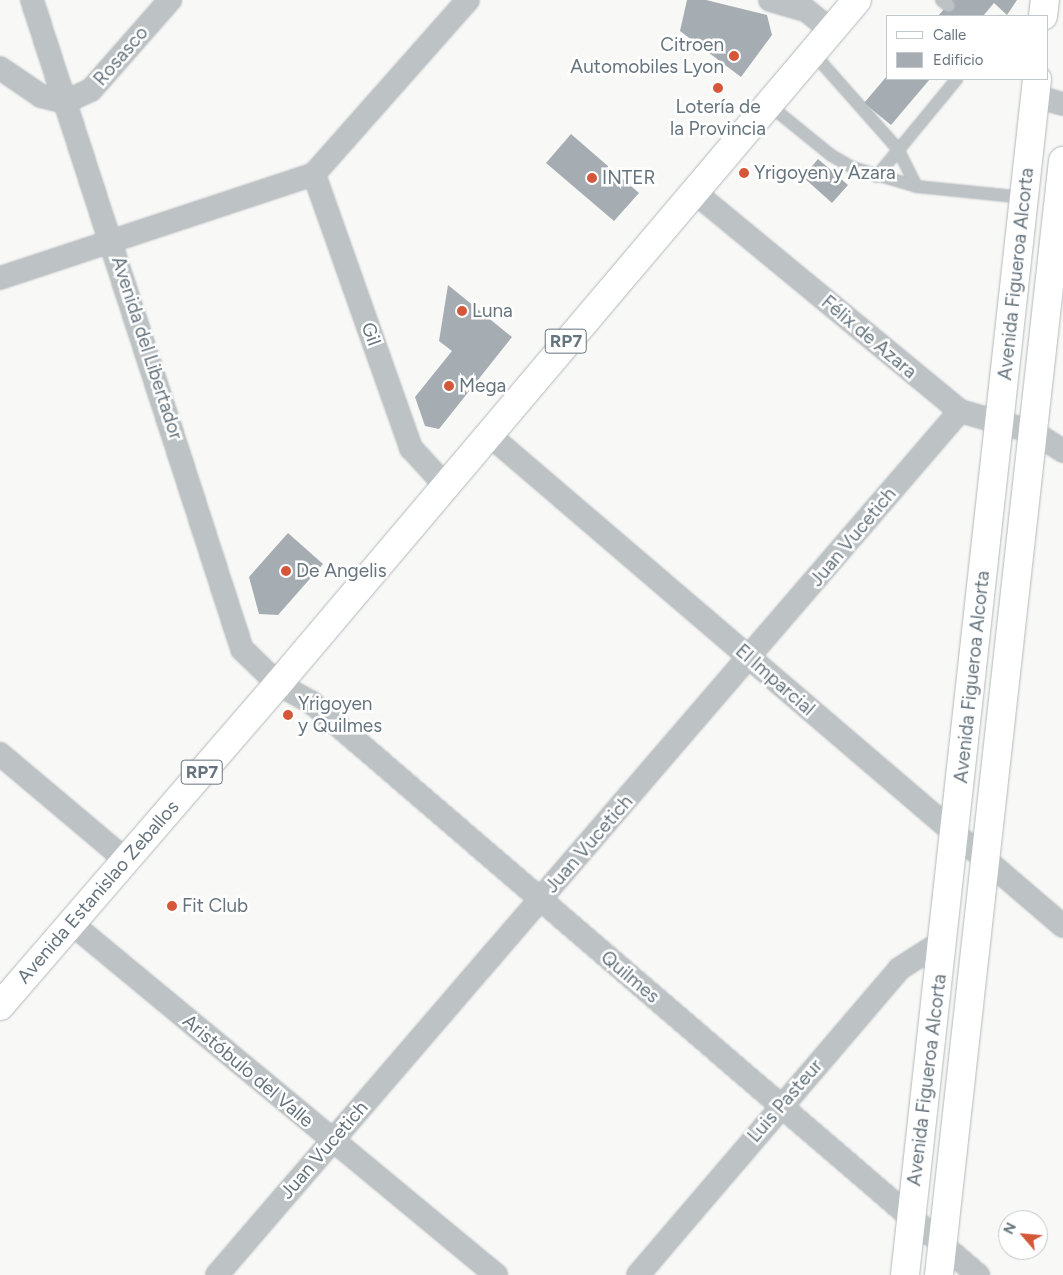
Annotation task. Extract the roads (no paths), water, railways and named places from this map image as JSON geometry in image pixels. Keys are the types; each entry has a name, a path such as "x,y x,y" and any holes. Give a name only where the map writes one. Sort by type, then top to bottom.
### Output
{"main road":[{"name":"Avenida Estanislao Zeballos","path":"0,1006 278,684 487,433 857,0"},
{"path":"1043,15 1045,0"},
{"name":"Avenida Figueroa Alcorta","path":"905,1275 1036,87"},
{"name":"Avenida Figueroa Alcorta","path":"939,1275 1063,161"}],"street":[{"name":"Avenida del Libertador","path":"32,0 112,238 242,649 278,684"},
{"name":"Rosasco","path":"66,102 91,90 170,0"},
{"path":"0,278 112,238 314,174 468,0"},
{"path":"770,0 806,10 831,30"},
{"path":"0,68 41,96 66,102"},
{"path":"1036,87 1063,104"},
{"name":"Gil","path":"314,174 411,448 444,484"},
{"name":"Félix de Azara","path":"693,191 960,411 1033,432 1063,451"},
{"name":"Juan Vucetich","path":"217,1275 750,658 960,411"},
{"name":"El Imparcial","path":"487,433 986,862 1061,921"},
{"name":"Quilmes","path":"278,684 312,703 540,900 911,1215 978,1275"},
{"path":"0,754 126,860"},
{"name":"Aristóbulo del Valle","path":"71,923 496,1275"},
{"name":"Luis Pasteur","path":"638,1275 780,1105 899,969 943,941"}],"lane":[{"path":"812,51 897,148 916,186"},
{"path":"876,176 897,148 955,80"},
{"path":"768,104 831,155 876,176 916,186 1025,197"}],"place":[{"name":"Citroen Automobiles Lyon","path":"734,56"},
{"name":"Lotería de la Provincia","path":"718,88"},
{"name":"Yrigoyen y Azara","path":"744,173"},
{"name":"INTER","path":"592,178"},
{"name":"Luna","path":"462,311"},
{"name":"Mega","path":"449,386"},
{"name":"De Angelis","path":"286,571"},
{"name":"Yrigoyen y Quilmes","path":"288,715"},
{"name":"Fit Club","path":"172,906"}]}
